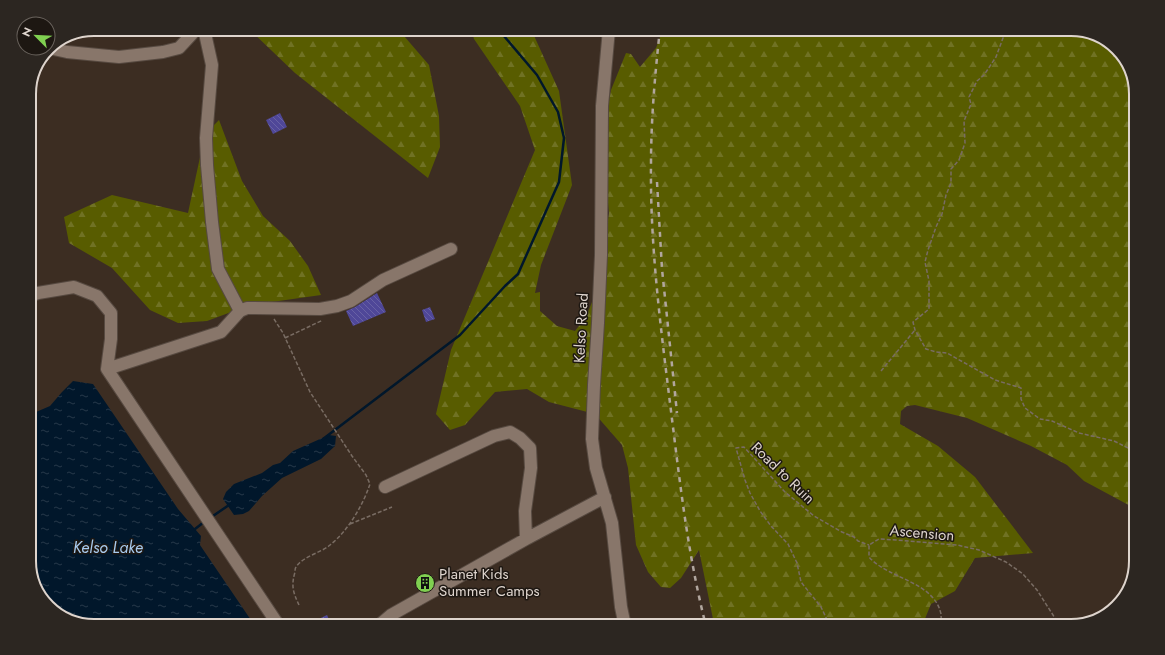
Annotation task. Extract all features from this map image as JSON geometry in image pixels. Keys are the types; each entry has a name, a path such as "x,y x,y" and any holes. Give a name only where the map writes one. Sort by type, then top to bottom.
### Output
{"street":[{"path":"57,50 119,57 163,52 179,48 190,36"},
{"path":"206,36 212,64 206,138 212,222 218,269 240,311"},
{"name":"Kelso Road","path":"608,36 602,106 601,255 592,439 596,468 612,523 624,619"},
{"path":"107,369 221,332 240,311 247,308 320,309 337,306 352,301 382,280 451,249"},
{"path":"36,294 74,287 97,296 111,313 111,339 107,369 274,619"},
{"path":"385,487 494,436 510,432 520,438 530,448 531,468 526,511 526,539"},
{"path":"386,619 526,539 605,497"}],"path":[{"path":"1005,36 996,56 984,75 977,81 976,86 969,97 971,104 964,122 965,143 959,160 951,169 950,183 942,214 936,227 925,262 929,281 929,309 913,322 915,330 926,349 947,353 995,380 1021,388 1021,399 1025,408 1040,418 1052,421 1079,433 1114,441 1129,449"},
{"path":"268,309 285,338 310,392 366,475 370,484 366,495 350,524 330,546 304,560 296,567 292,582 294,596 299,605"},
{"path":"285,338 325,319"},
{"path":"881,371 915,330"},
{"name":"Road to Ruin","path":"827,619 821,607 801,582 797,563 788,544 771,526 760,511 750,493 736,448 744,447 785,492 814,516 854,537 858,541 869,545"},
{"path":"350,524 392,507"},
{"name":"Ascension","path":"941,619 939,606 930,594 873,562 869,557 869,545 879,539 957,545 979,550 1006,562 1023,574 1037,590 1056,619"}],"green space":[{"path":"256,36 404,36 429,65 439,116 440,147 428,178 295,73"},
{"path":"473,36 534,36 559,91 572,185 541,265 535,293 540,292 540,311 557,326 575,331 586,317 598,287 609,213 602,141 611,90 626,53 631,54 640,67 656,48 660,36 1078,36 1093,40 1109,50 1115,56 1123,69 1129,90 1129,505 1084,481 1067,465 1031,446 967,418 915,405 907,406 901,411 900,424 938,446 975,477 1033,553 975,558 955,591 931,604 925,619 713,619 699,550 681,578 670,588 661,587 648,572 636,545 628,468 622,445 595,414 549,402 527,389 495,392 465,425 450,430 436,414 451,350 535,150 520,106"},
{"path":"219,120 242,181 263,216 290,241 308,266 321,295 250,305 207,321 178,323 150,310 112,268 69,243 64,217 112,195 188,213 205,134"}],"water":[{"name":"Kelso Lake","path":"73,381 93,384 178,509 201,536 200,545 250,619 87,619 72,615 65,611 48,596 40,583 36,565 36,412 50,406"},
{"path":"329,435 336,436 335,446 321,459 282,478 262,496 249,511 243,514 234,515 223,499 226,492 234,484 262,473 273,465 280,463 293,451"}],"building":[{"path":"280,113 287,127 273,134 266,120"},
{"path":"377,293 386,312 353,326 346,311"},
{"path":"430,307 435,319 426,322 422,310"},
{"name":"Planet Kids Summer Camps","path":"427,577 431,584 423,588 419,581"},
{"path":"327,615 329,619 319,619"}],"waterway":[{"path":"323,439 460,335 518,274 559,182 564,138 558,112 537,75 504,36"},
{"path":"210,518 229,505"},
{"path":"195,529 204,522"}],"railway":[{"path":"659,36 656,63 651,148 651,196 654,258 681,492 689,546 704,619"},
{"path":"657,182 662,269 677,413"}],"place":[{"name":"Planet Kids Summer Camps","path":"425,583"}]}
